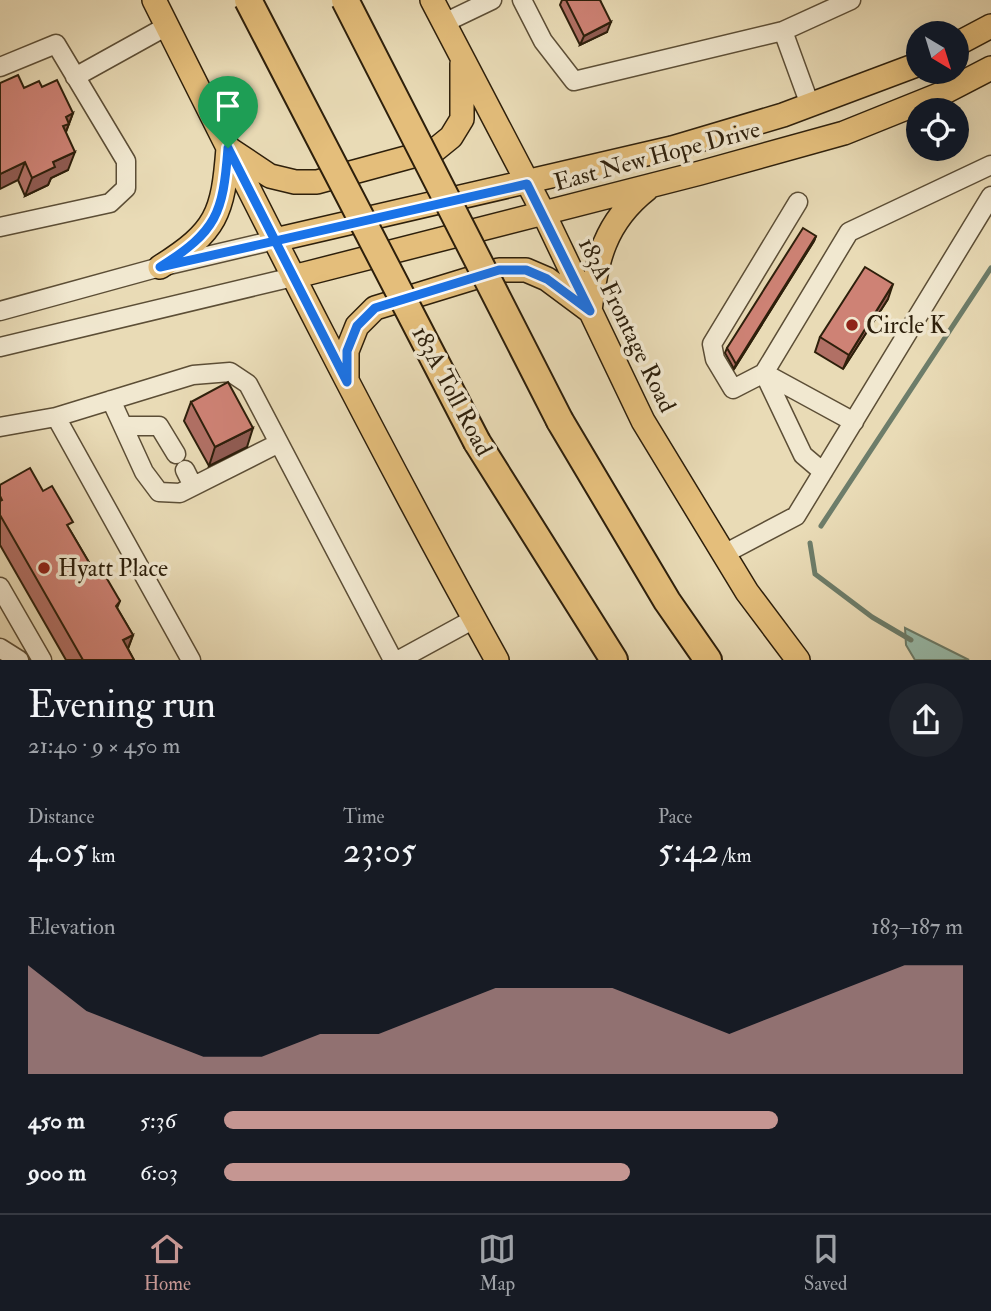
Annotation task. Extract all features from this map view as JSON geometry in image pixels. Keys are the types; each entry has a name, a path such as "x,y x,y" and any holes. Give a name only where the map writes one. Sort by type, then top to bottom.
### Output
{"highway":[{"name":"183A Toll Road","path":"248,0 477,442 614,660"},
{"path":"345,0 560,421 667,601 708,660"}],"main road":[{"path":"154,0 347,382 496,660"},
{"name":"183A Frontage Road","path":"432,0 543,212 643,421 747,592 798,660"},
{"path":"970,37 991,26"},
{"path":"228,148 270,176 295,182 317,182 435,150 451,137 462,120 462,57"},
{"name":"East New Hope Drive","path":"293,277 844,133 941,94 991,68"},
{"name":"East New Hope Drive","path":"275,240 527,184 672,148 810,106 906,69"},
{"path":"160,267 196,244 218,211 225,186 228,148"},
{"path":"347,382 347,351 357,326 375,308 499,270 526,270 547,279 590,311 596,268 608,231 621,212 653,185"}],"street":[{"path":"444,23 492,0"},
{"path":"522,0 543,41 574,81 783,31 851,0"},
{"path":"75,77 167,26"},
{"path":"783,31 810,106"},
{"path":"0,67 56,44 126,161 126,188 110,203 0,227"},
{"path":"797,202 712,344 715,359 733,389 764,373 849,232 991,165"},
{"path":"724,554 796,516 991,196"},
{"name":"East New Hope Drive","path":"0,311 160,267 275,240"},
{"name":"East New Hope Drive","path":"0,347 293,277"},
{"path":"0,427 56,417 193,375 230,372 247,384 393,660"},
{"path":"764,373 854,422"},
{"path":"764,373 803,456 823,472"},
{"path":"111,400 144,472 159,492 180,493 189,478 279,443"},
{"path":"56,417 191,660"},
{"path":"124,426 159,426 176,454"},
{"path":"0,586 42,660"},
{"path":"399,660 474,619"},
{"path":"0,648 19,660"}],"shaded area":[{"path":"905,628 969,660 915,660 906,645"}],"building":[{"path":"566,0 600,0 611,22 584,36"},
{"path":"18,75 24,88 39,81 42,87 57,80 73,113 66,117 69,124 63,126 75,152 53,162 55,167 32,178 25,162 0,174 0,83"},
{"path":"803,228 816,236 736,364 727,348"},
{"name":"Circle K","path":"865,267 893,284 849,355 820,337"},
{"path":"228,382 253,428 215,447 191,402"},
{"name":"Hyatt Place","path":"30,468 43,491 52,486 73,522 67,525 97,576 103,572 120,601 116,606 133,635 123,640 134,660 83,660 0,515 0,485"}],"waterway":[{"path":"821,526 991,268"},
{"path":"810,543 815,574 872,617 911,640"}],"place":[{"name":"Circle K","path":"852,325"},
{"name":"Hyatt Place","path":"44,568"}],"route":[{"path":"228,148 225,186 211,224 196,244 160,267 275,240 527,184 590,311 547,279 526,270 499,270 375,308 357,326 347,351 347,382 275,240 265,222 228,148"}]}
